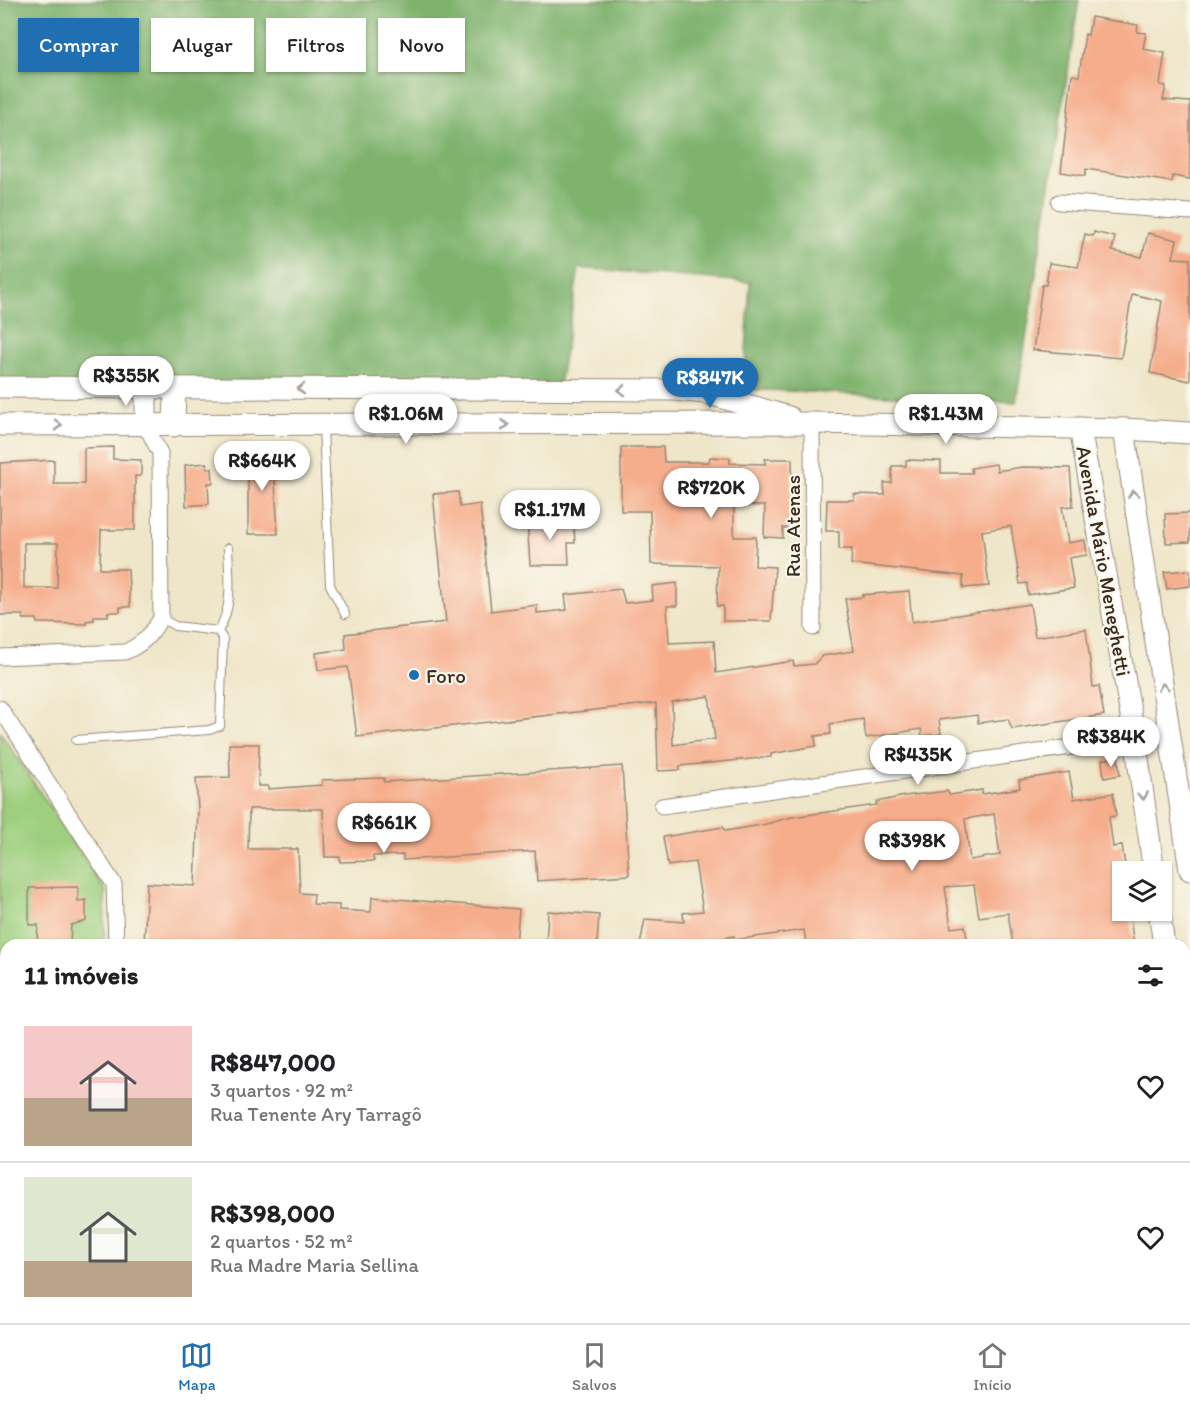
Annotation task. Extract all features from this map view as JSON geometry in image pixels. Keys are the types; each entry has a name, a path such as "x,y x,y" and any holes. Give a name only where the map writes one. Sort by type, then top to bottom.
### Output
{"main road":[{"path":"0,387 681,390 706,393 812,423"},
{"path":"146,388 146,426"},
{"path":"174,388 174,426"},
{"path":"680,424 691,412 691,403 681,390"},
{"path":"0,425 812,423 1124,429 1190,433"},
{"name":"Avenida Mário Meneghetti","path":"1080,428 1135,738 1152,861"},
{"name":"Avenida Mário Meneghetti","path":"1124,429 1190,870"},
{"path":"1161,921 1163,939"}],"street":[{"path":"1059,202 1190,212"},
{"name":"Rua Atenas","path":"812,423 813,628"},
{"path":"0,657 125,652 141,645 152,633 161,618 159,453 146,426"},
{"path":"159,453 174,426"},
{"path":"0,708 114,884 116,939"},
{"path":"663,806 1170,733"}],"lane":[{"path":"323,426 330,585 345,614"},
{"path":"218,631 225,620 229,593 228,548"},
{"path":"161,618 175,626 218,631"},
{"path":"76,740 209,730 220,726 223,639 218,631"}],"green space":[{"path":"0,0 1079,0 1016,402 744,389 750,282 579,268 557,397 0,394"},
{"path":"0,732 105,890 104,939 0,939"}],"building":[{"path":"1091,17 1138,25 1137,32 1146,33 1143,49 1165,53 1160,85 1166,86 1163,100 1190,102 1190,179 1173,176 1172,182 1086,169 1085,176 1061,172 1072,75 1079,76 1085,34 1088,35"},
{"path":"1094,232 1115,237 1112,251 1142,257 1148,233 1177,240 1173,258 1190,259 1190,381 1150,373 1162,301 1132,294 1121,358 1033,350 1042,285 1046,285 1049,263 1078,267 1085,234 1093,236"},
{"path":"113,447 113,459 141,460 141,476 135,476 135,530 101,530 100,569 128,569 130,607 120,607 120,612 108,612 108,616 94,616 94,620 86,621 86,624 37,623 37,619 23,619 23,615 0,615 0,463 54,460 54,484 84,484 84,448","holes":["24,543 58,543 57,588 24,588"]},
{"path":"621,447 663,447 664,462 709,462 710,457 730,458 730,463 765,464 765,459 792,459 793,528 783,528 783,538 764,537 765,506 734,505 734,537 756,537 755,566 775,567 771,621 723,621 723,606 717,606 718,566 651,564 650,511 621,511"},
{"path":"248,448 273,448 278,534 248,534"},
{"path":"906,460 941,461 941,473 972,473 971,468 996,464 997,471 1022,467 1070,468 1073,506 1062,507 1068,543 1085,540 1087,555 1069,558 1074,588 1028,595 1027,583 1020,584 1011,526 982,531 989,586 963,588 963,576 851,564 852,549 839,549 839,531 826,531 827,500 854,500 854,494 885,495 884,483 892,483 892,466 906,466"},
{"path":"207,463 207,469 212,468 213,483 208,483 209,504 186,506 185,465"},
{"path":"458,492 460,507 480,504 491,611 537,605 537,613 567,610 565,595 621,589 625,603 653,600 652,586 677,583 677,606 667,606 669,643 714,641 716,673 793,661 794,666 814,664 822,656 854,651 845,599 863,597 862,595 909,591 912,622 1030,604 1035,637 1086,629 1093,687 1099,686 1104,715 1012,729 1008,719 978,723 977,715 939,720 941,734 922,736 921,729 866,738 863,719 830,724 831,734 815,736 816,746 771,754 771,757 680,766 680,770 658,771 656,703 357,737 348,667 318,670 316,653 346,649 345,634 446,622 433,494","holes":["709,696 715,739 673,745 672,702"]},
{"path":"1190,513 1190,542 1166,543 1165,514"},
{"path":"573,516 575,543 568,543 569,565 530,565 527,520"},
{"path":"1190,570 1190,586 1167,589 1164,572"},
{"path":"229,744 259,744 258,786 268,786 268,789 322,785 322,780 384,778 384,782 622,766 629,875 537,881 535,851 403,860 403,855 373,856 374,861 340,862 340,857 325,857 323,809 249,809 248,849 298,849 300,893 314,894 313,904 339,905 339,910 371,912 372,897 519,909 516,939 144,939 147,883 195,886 198,809 196,778 230,777"},
{"path":"1118,757 1120,775 1104,778 1102,760"},
{"path":"1069,772 1074,799 1113,793 1116,816 1109,817 1113,847 1122,845 1124,861 1112,861 1112,921 1130,921 1133,939 1012,939 1008,913 979,917 974,885 945,887 951,928 965,926 967,939 805,939 804,930 741,939 734,939 734,936 717,939 641,939 645,919 684,922 683,913 703,911 695,862 668,866 663,837 723,827 725,831 762,825 792,817 877,805 876,802 905,796 947,791 950,795 982,790 982,794 1020,788 1019,780","holes":["994,814 1000,855 970,860 965,819"]},
{"path":"78,887 78,901 86,900 86,921 71,925 70,939 37,939 38,925 29,925 29,888"},
{"path":"548,911 599,915 597,939 546,939"}],"place":[{"name":"Foro","path":"414,675"}]}
